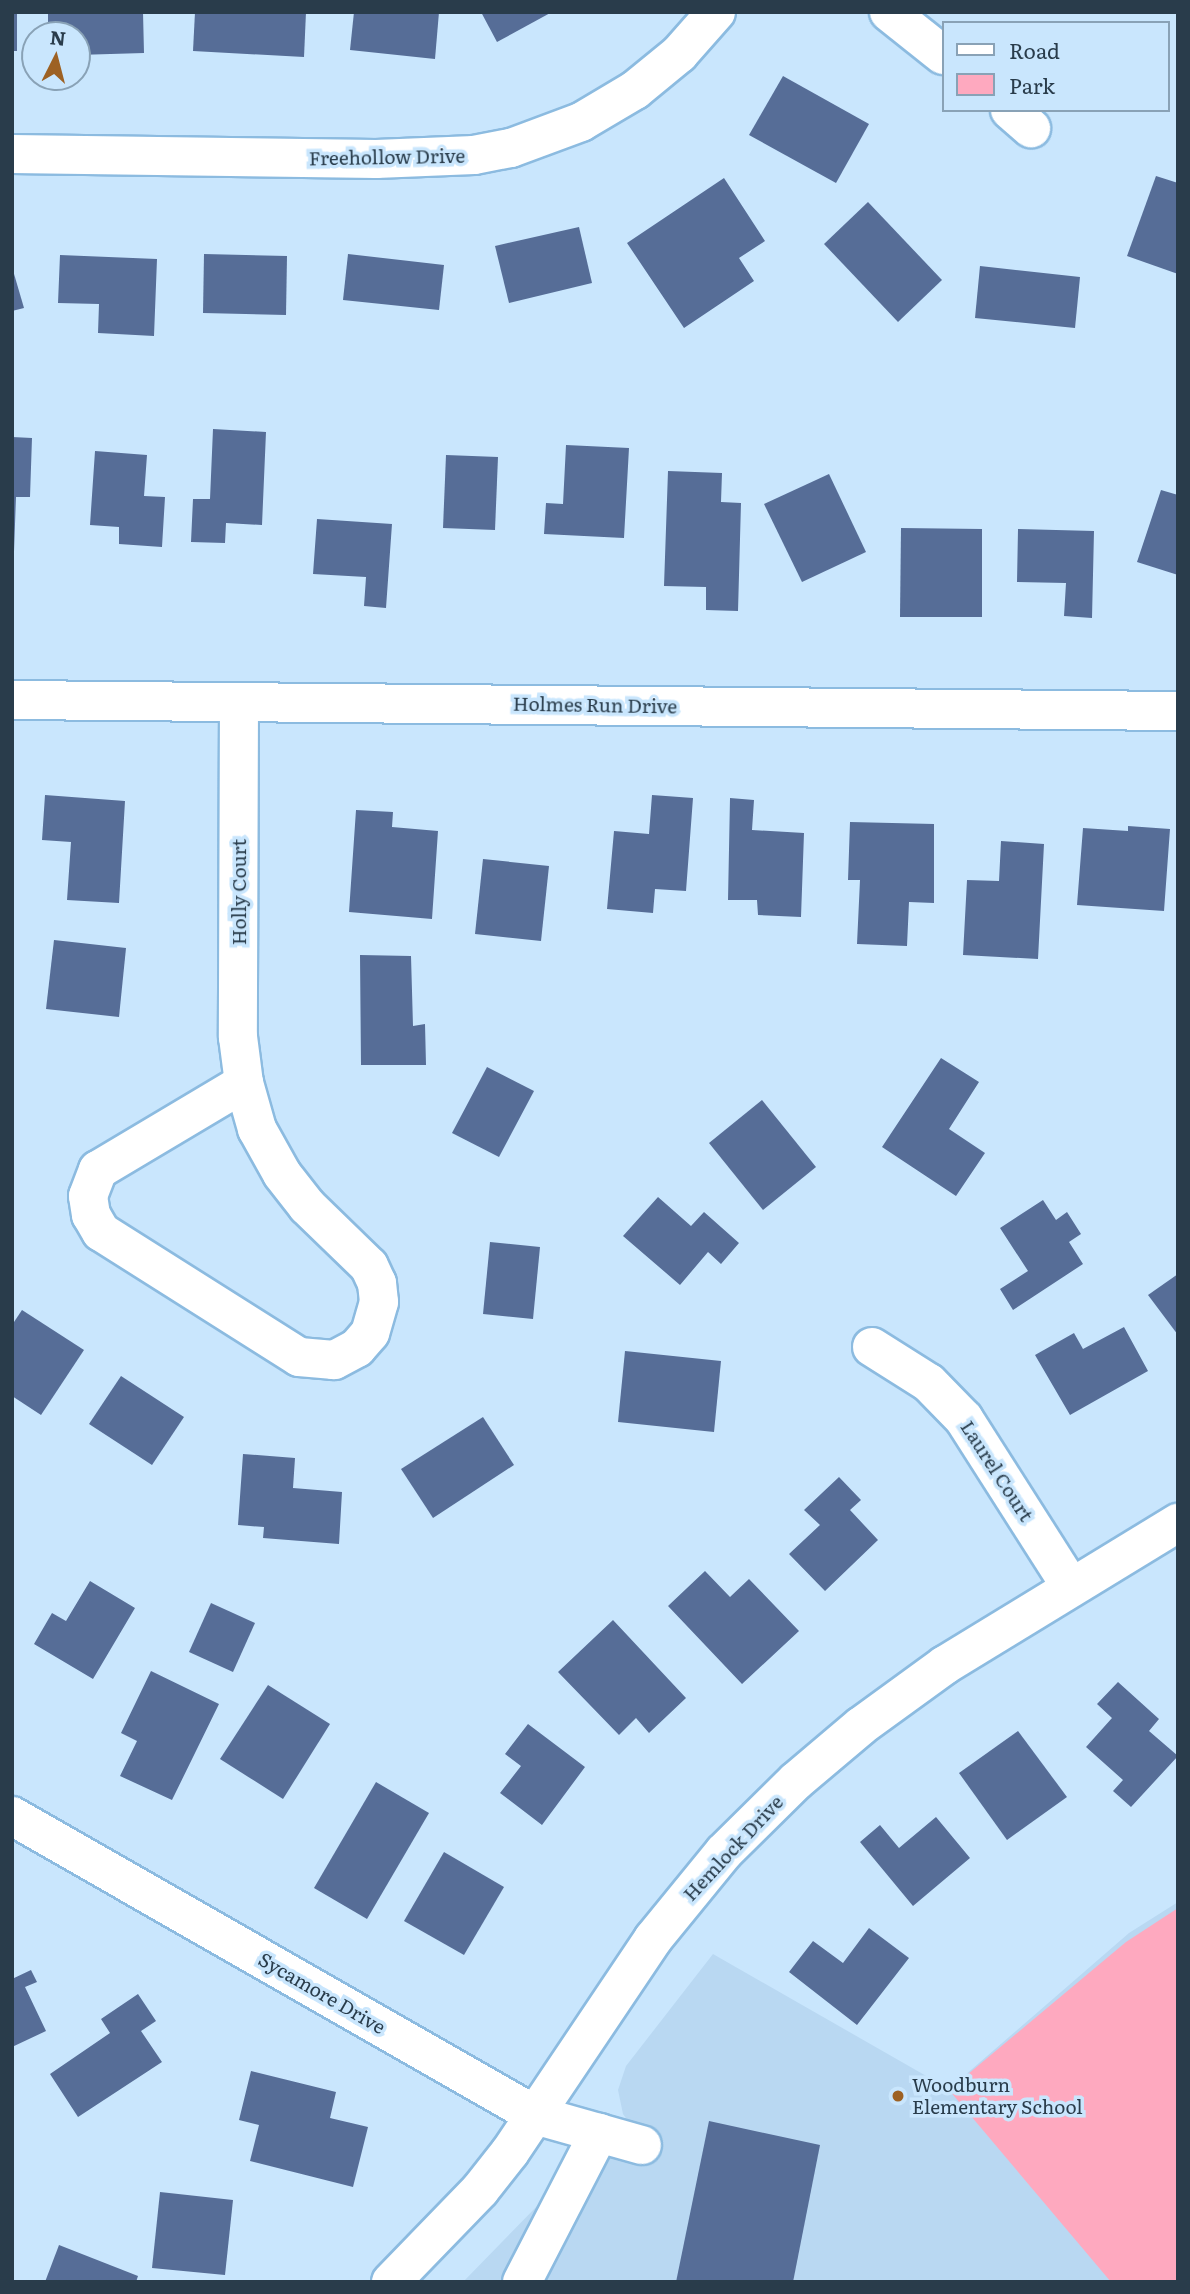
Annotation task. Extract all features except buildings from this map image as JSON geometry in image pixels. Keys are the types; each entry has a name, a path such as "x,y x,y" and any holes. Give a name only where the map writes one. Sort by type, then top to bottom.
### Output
{"street":[{"name":"Freehollow Drive","path":"12,154 376,159 474,155 512,148 581,122 635,90 679,54 716,12"},
{"path":"889,12 942,54"},
{"name":"Holmes Run Drive","path":"12,700 1178,711"},
{"name":"Holly Court","path":"239,702 238,1037 244,1083 257,1129 282,1174 307,1206 369,1266 377,1283 379,1302 370,1333 357,1349 334,1360 299,1357 102,1231 91,1215 88,1196 98,1170 244,1083"},
{"name":"Laurel Court","path":"872,1347 929,1382 964,1419 1071,1587"},
{"name":"Hemlock Drive","path":"391,2282 480,2190 535,2115 653,1939 724,1852 760,1816 861,1726 945,1665 1178,1523"},
{"name":"Sycamore Drive","path":"12,1816 535,2115 642,2145"},
{"path":"522,2282 598,2133"}],"shaded area":[{"name":"Woodburn Elementary School","path":"1178,1902 1178,2282 463,2282 542,2201 551,2198 580,2202 630,2124 623,2114 618,2090 626,2066 713,1954 949,2089 1129,1933"}],"green space":[{"path":"1178,1908 1178,2282 1111,2282 949,2090 1126,1942"}],"place":[{"name":"Woodburn Elementary School","path":"898,2096"}]}
